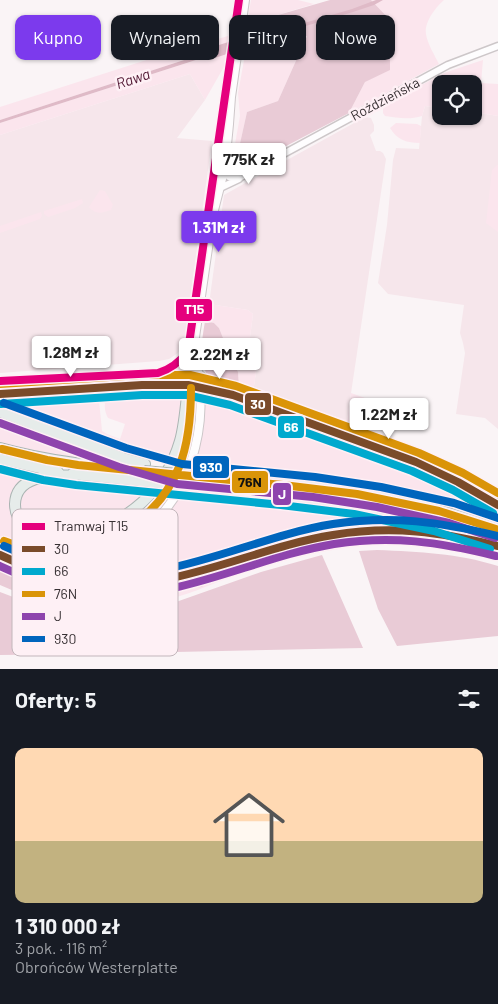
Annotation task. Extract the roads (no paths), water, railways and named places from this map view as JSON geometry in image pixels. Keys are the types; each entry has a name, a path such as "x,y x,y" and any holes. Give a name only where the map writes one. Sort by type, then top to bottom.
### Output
{"main road":[{"path":"135,509 150,496 176,455 181,439 188,385"},
{"path":"0,412 145,467 182,479 210,477 314,487 379,496 452,513 498,529"},
{"path":"0,448 60,461 145,467"},
{"path":"0,459 33,467 77,474 371,506 437,521 498,540"},
{"path":"15,509 19,490 31,480 77,474"},
{"path":"444,474 498,505"},
{"path":"178,576 324,536 353,532 375,530 420,531 498,546"},
{"path":"0,555 12,561"}],"street":[{"path":"188,385 213,214 224,171 230,124 231,97 245,0"},
{"name":"Roździeńska","path":"220,188 448,65 498,46"},
{"name":"Roździeńska","path":"226,155 259,160 276,158"},
{"path":"224,171 229,177 239,178"},
{"path":"166,509 191,464 197,440 201,388 194,348"},
{"path":"142,385 168,380 191,362"},
{"path":"199,374 213,386 234,395 444,474"},
{"path":"0,394 142,385 188,385 234,395"},
{"path":"0,550 12,555"}],"water":[{"path":"376,0 383,0 374,5 343,15 331,15"},
{"path":"316,20 316,23 306,26 306,22"},
{"path":"227,46 227,50 219,53 219,49"},
{"path":"184,60 196,60 0,123 0,120"}],"waterway":[{"name":"Rawa","path":"219,51 229,48"}],"tram line":[{"name":"T15","path":"0,381 158,373 175,365 188,351 239,0"}]}
